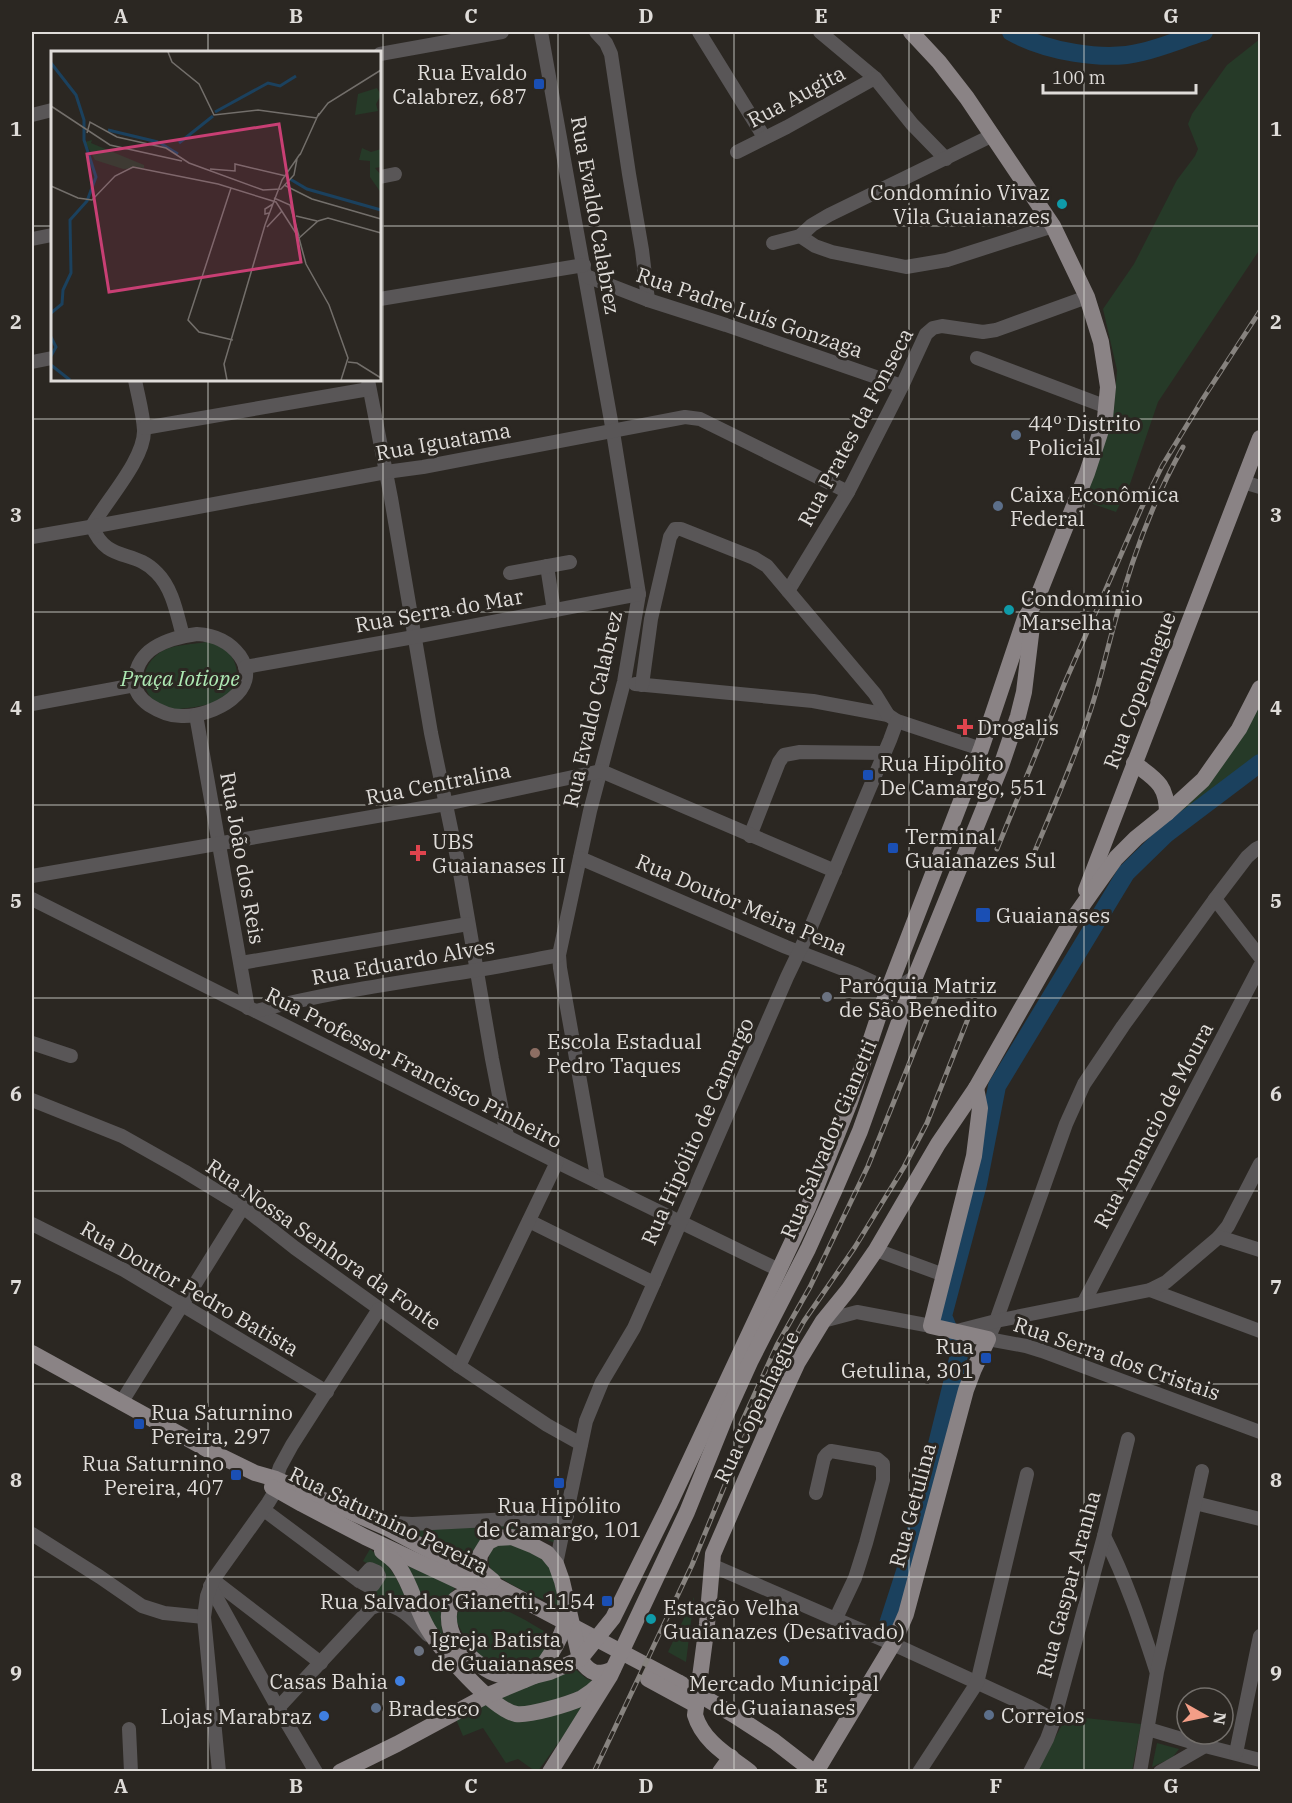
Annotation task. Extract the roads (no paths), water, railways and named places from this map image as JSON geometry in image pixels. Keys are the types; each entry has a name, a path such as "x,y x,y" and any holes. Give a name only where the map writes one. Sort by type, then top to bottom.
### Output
{"main road":[{"name":"Rua Salvador Gianetti","path":"580,1659 613,1618 625,1596 808,1208 830,1155 888,989 981,749 1025,618 1036,601 1087,473 1107,407 1106,367 1097,324 1087,297 1053,226 993,135 939,62 911,32"},
{"name":"Rua Copenhague","path":"731,1757 705,1735 698,1726 695,1715 711,1565 720,1536 798,1362 823,1321 876,1250 938,1144 976,1088 1070,923 1127,786 1260,438"},
{"name":"Rua Salvador Gianetti","path":"550,1772 612,1673 687,1512 751,1360 836,1187 860,1131 915,977 999,770 1018,716 1024,692 1036,601"},
{"path":"1070,923 1116,858 1203,780 1216,764 1239,729 1260,688"},
{"path":"981,749 993,756 999,770"},
{"path":"1134,763 1162,786 1166,794 1167,813"},
{"path":"1127,786 1152,776"},
{"path":"1116,813 1125,827 1131,831 1143,833"},
{"path":"944,1329 944,1275 974,1156 980,1108 976,1088"},
{"name":"Rua Serra dos Cristais","path":"944,1329 988,1339"},
{"name":"Rua Getulina","path":"815,1772 893,1644 906,1614 966,1390 988,1339"},
{"name":"Rua Saturnino Pereira","path":"32,1353 121,1403 255,1473 365,1537 506,1597"},
{"name":"Rua Saturnino Pereira","path":"276,1485 373,1521 506,1597"},
{"path":"365,1537 398,1565 407,1580 422,1618 439,1646 486,1696 508,1712 523,1714 569,1703 584,1697 612,1673"},
{"path":"612,1673 593,1672 580,1659 569,1610 556,1564 547,1553 512,1537 496,1538 488,1542 480,1555 480,1568 506,1597 681,1696 728,1723 795,1772"},
{"path":"530,1678 495,1674 483,1667 457,1644 450,1629 448,1615 452,1605 459,1597 470,1595 506,1597 708,1698 774,1741 815,1772"},
{"path":"530,1678 553,1652 569,1610"},
{"path":"340,1772 486,1696 580,1659"},
{"path":"720,1772 731,1757 750,1772"}],"street":[{"path":"381,54 502,32"},
{"name":"Rua Evaldo Calabrez","path":"541,32 585,271 639,594 624,682 580,858 559,955 598,1182"},
{"path":"596,32 606,43 611,54 648,300"},
{"path":"699,32 764,137"},
{"path":"820,32 874,78 912,124 946,159"},
{"name":"Rua Augita","path":"737,152 874,78"},
{"path":"32,115 51,110"},
{"path":"773,243 800,236 812,225 829,215 993,135"},
{"path":"381,177 395,174"},
{"path":"800,236 815,246 832,252 906,267 946,260 1053,226"},
{"path":"32,239 51,235"},
{"path":"381,299 585,271"},
{"name":"Rua Padre Luís Gonzaga","path":"585,271 648,300 902,386"},
{"name":"Rua Prates da Fonseca","path":"788,591 848,492 926,334 933,328 955,327 983,332 996,330 1087,297"},
{"path":"32,362 51,358"},
{"path":"977,358 1107,407"},
{"path":"135,381 144,428 143,437 133,464 92,526 106,549 144,562 164,580 178,615 183,636"},
{"path":"144,428 369,384 507,1136"},
{"name":"Rua Iguatama","path":"32,537 423,467 685,417 700,419 848,492"},
{"path":"1243,482 1260,487"},
{"path":"642,685 656,591 670,537 675,529 683,530 754,558 767,566 875,694 892,718"},
{"path":"510,573 570,562"},
{"path":"547,566 554,611"},
{"name":"Rua Serra do Mar","path":"245,667 639,594"},
{"path":"204,634 220,639 235,649 245,667 246,678 233,698 220,708 195,715 169,715 156,710 144,701 135,685 136,670 141,659 152,648 183,636 204,634"},
{"path":"624,682 813,701 892,718 981,749"},
{"path":"32,704 135,685"},
{"name":"Rua João dos Reis","path":"195,715 241,963 252,1010"},
{"name":"Rua Hipólito de Camargo","path":"556,1564 586,1421 602,1382 634,1328 835,871 885,753 892,718"},
{"path":"750,836 779,762 784,755 800,752 885,753"},
{"path":"601,771 835,871"},
{"name":"Rua Centralina","path":"32,876 446,804 601,771"},
{"path":"988,1339 1066,1124 1084,1084 1215,899 1247,857 1258,848"},
{"name":"Rua Doutor Meira Pena","path":"580,858 888,989"},
{"name":"Rua Professor Francisco Pinheiro","path":"32,899 779,1270"},
{"path":"1215,899 1260,957"},
{"path":"241,963 468,924"},
{"name":"Rua Eduardo Alves","path":"252,1010 302,999 559,955"},
{"name":"Rua Amancio de Moura","path":"1083,1304 1260,966"},
{"path":"888,989 899,987 915,977"},
{"path":"32,1043 71,1056"},
{"name":"Rua Nossa Senhora da Fonte","path":"32,1100 122,1136 243,1207 459,1366 547,1425 581,1444"},
{"path":"459,1366 558,1162"},
{"path":"823,1321 857,1312 944,1329 1012,1318 1150,1290 1166,1282 1219,1238 1228,1226 1260,1164"},
{"path":"121,1403 243,1207"},
{"path":"529,1221 654,1283"},
{"name":"Rua Doutor Pedro Batista","path":"32,1224 124,1269 327,1392"},
{"path":"1219,1238 1260,1250"},
{"path":"876,1250 944,1275"},
{"path":"849,1289 848,1299 852,1308 857,1312"},
{"path":"1150,1290 1260,1331"},
{"path":"219,1772 204,1617 207,1596 212,1583 264,1510 292,1445 379,1309"},
{"path":"1010,1342 1008,1331 1012,1318"},
{"name":"Rua Serra dos Cristais","path":"988,1339 1010,1342 1053,1355 1260,1432"},
{"name":"Rua Gaspar Aranha","path":"1030,1772 1054,1720 1128,1439"},
{"path":"816,1493 824,1458 831,1451 877,1459 883,1464 883,1480 867,1543 855,1578 836,1618"},
{"path":"1140,1772 1157,1672 1202,1471"},
{"path":"919,1772 977,1683 1027,1474"},
{"path":"1195,1503 1260,1519"},
{"path":"264,1510 359,1581"},
{"name":"Rua Saturnino Pereira","path":"373,1521 412,1524 567,1516"},
{"path":"32,1534 100,1576 142,1606 164,1613 204,1617"},
{"path":"1104,1536 1130,1593 1157,1672"},
{"path":"711,1565 836,1618 1054,1720"},
{"path":"212,1583 321,1663"},
{"path":"212,1583 278,1708 316,1772"},
{"path":"278,1708 371,1608 380,1604 397,1608 411,1618 439,1646"},
{"path":"1236,1754 1260,1636"},
{"path":"129,1729 131,1772"},
{"path":"1148,1729 1175,1737"},
{"path":"1160,1772 1205,1746 1260,1760"}],"waterway":[{"path":"1011,32 1040,45 1075,53 1110,56 1127,55 1158,48 1204,32"},
{"path":"887,1627 908,1562 959,1355 943,1316 978,1184 997,1086 1126,873 1166,834 1260,763"}],"railway":[{"path":"997,849 1066,680 1162,466 1260,311"},
{"path":"1030,863 1084,728 1120,602 1143,534 1161,489 1183,447"},
{"path":"741,1424 777,1345 810,1287 868,1166 936,997"},
{"path":"594,1772 692,1565 769,1384 804,1321 855,1247 904,1167 927,1123 971,1011"}],"place":[{"name":"Rua Evaldo Calabrez, 687","path":"539,84"},
{"name":"Condomínio Vivaz Vila Guaianazes","path":"1062,204"},
{"name":"44º Distrito Policial","path":"1016,435"},
{"name":"Caixa Econômica Federal","path":"998,506"},
{"name":"Condomínio Marselha","path":"1009,610"},
{"name":"Drogalis","path":"965,727"},
{"name":"Rua Hipólito De Camargo, 551","path":"868,775"},
{"name":"Terminal Guaianazes Sul","path":"893,848"},
{"name":"UBS Guaianases II","path":"418,853"},
{"name":"Guaianases","path":"983,915"},
{"name":"Paróquia Matriz de São Benedito","path":"827,997"},
{"name":"Escola Estadual Pedro Taques","path":"535,1053"},
{"name":"Rua Getulina, 301","path":"986,1358"},
{"name":"Rua Saturnino Pereira, 297","path":"139,1424"},
{"name":"Rua Saturnino Pereira, 407","path":"236,1475"},
{"name":"Rua Hipólito de Camargo, 101","path":"559,1483"},
{"name":"Rua Salvador Gianetti, 1154","path":"607,1601"},
{"name":"Estação Velha Guaianazes (Desativado)","path":"651,1619"},
{"name":"Igreja Batista de Guaianases","path":"419,1651"},
{"name":"Mercado Municipal de Guaianases","path":"784,1661"},
{"name":"Casas Bahia","path":"400,1681"},
{"name":"Bradesco","path":"376,1708"},
{"name":"Correios","path":"989,1715"},
{"name":"Lojas Marabraz","path":"324,1716"}],"park label":[{"name":"Praça Iotiope","path":"180,678"}]}
